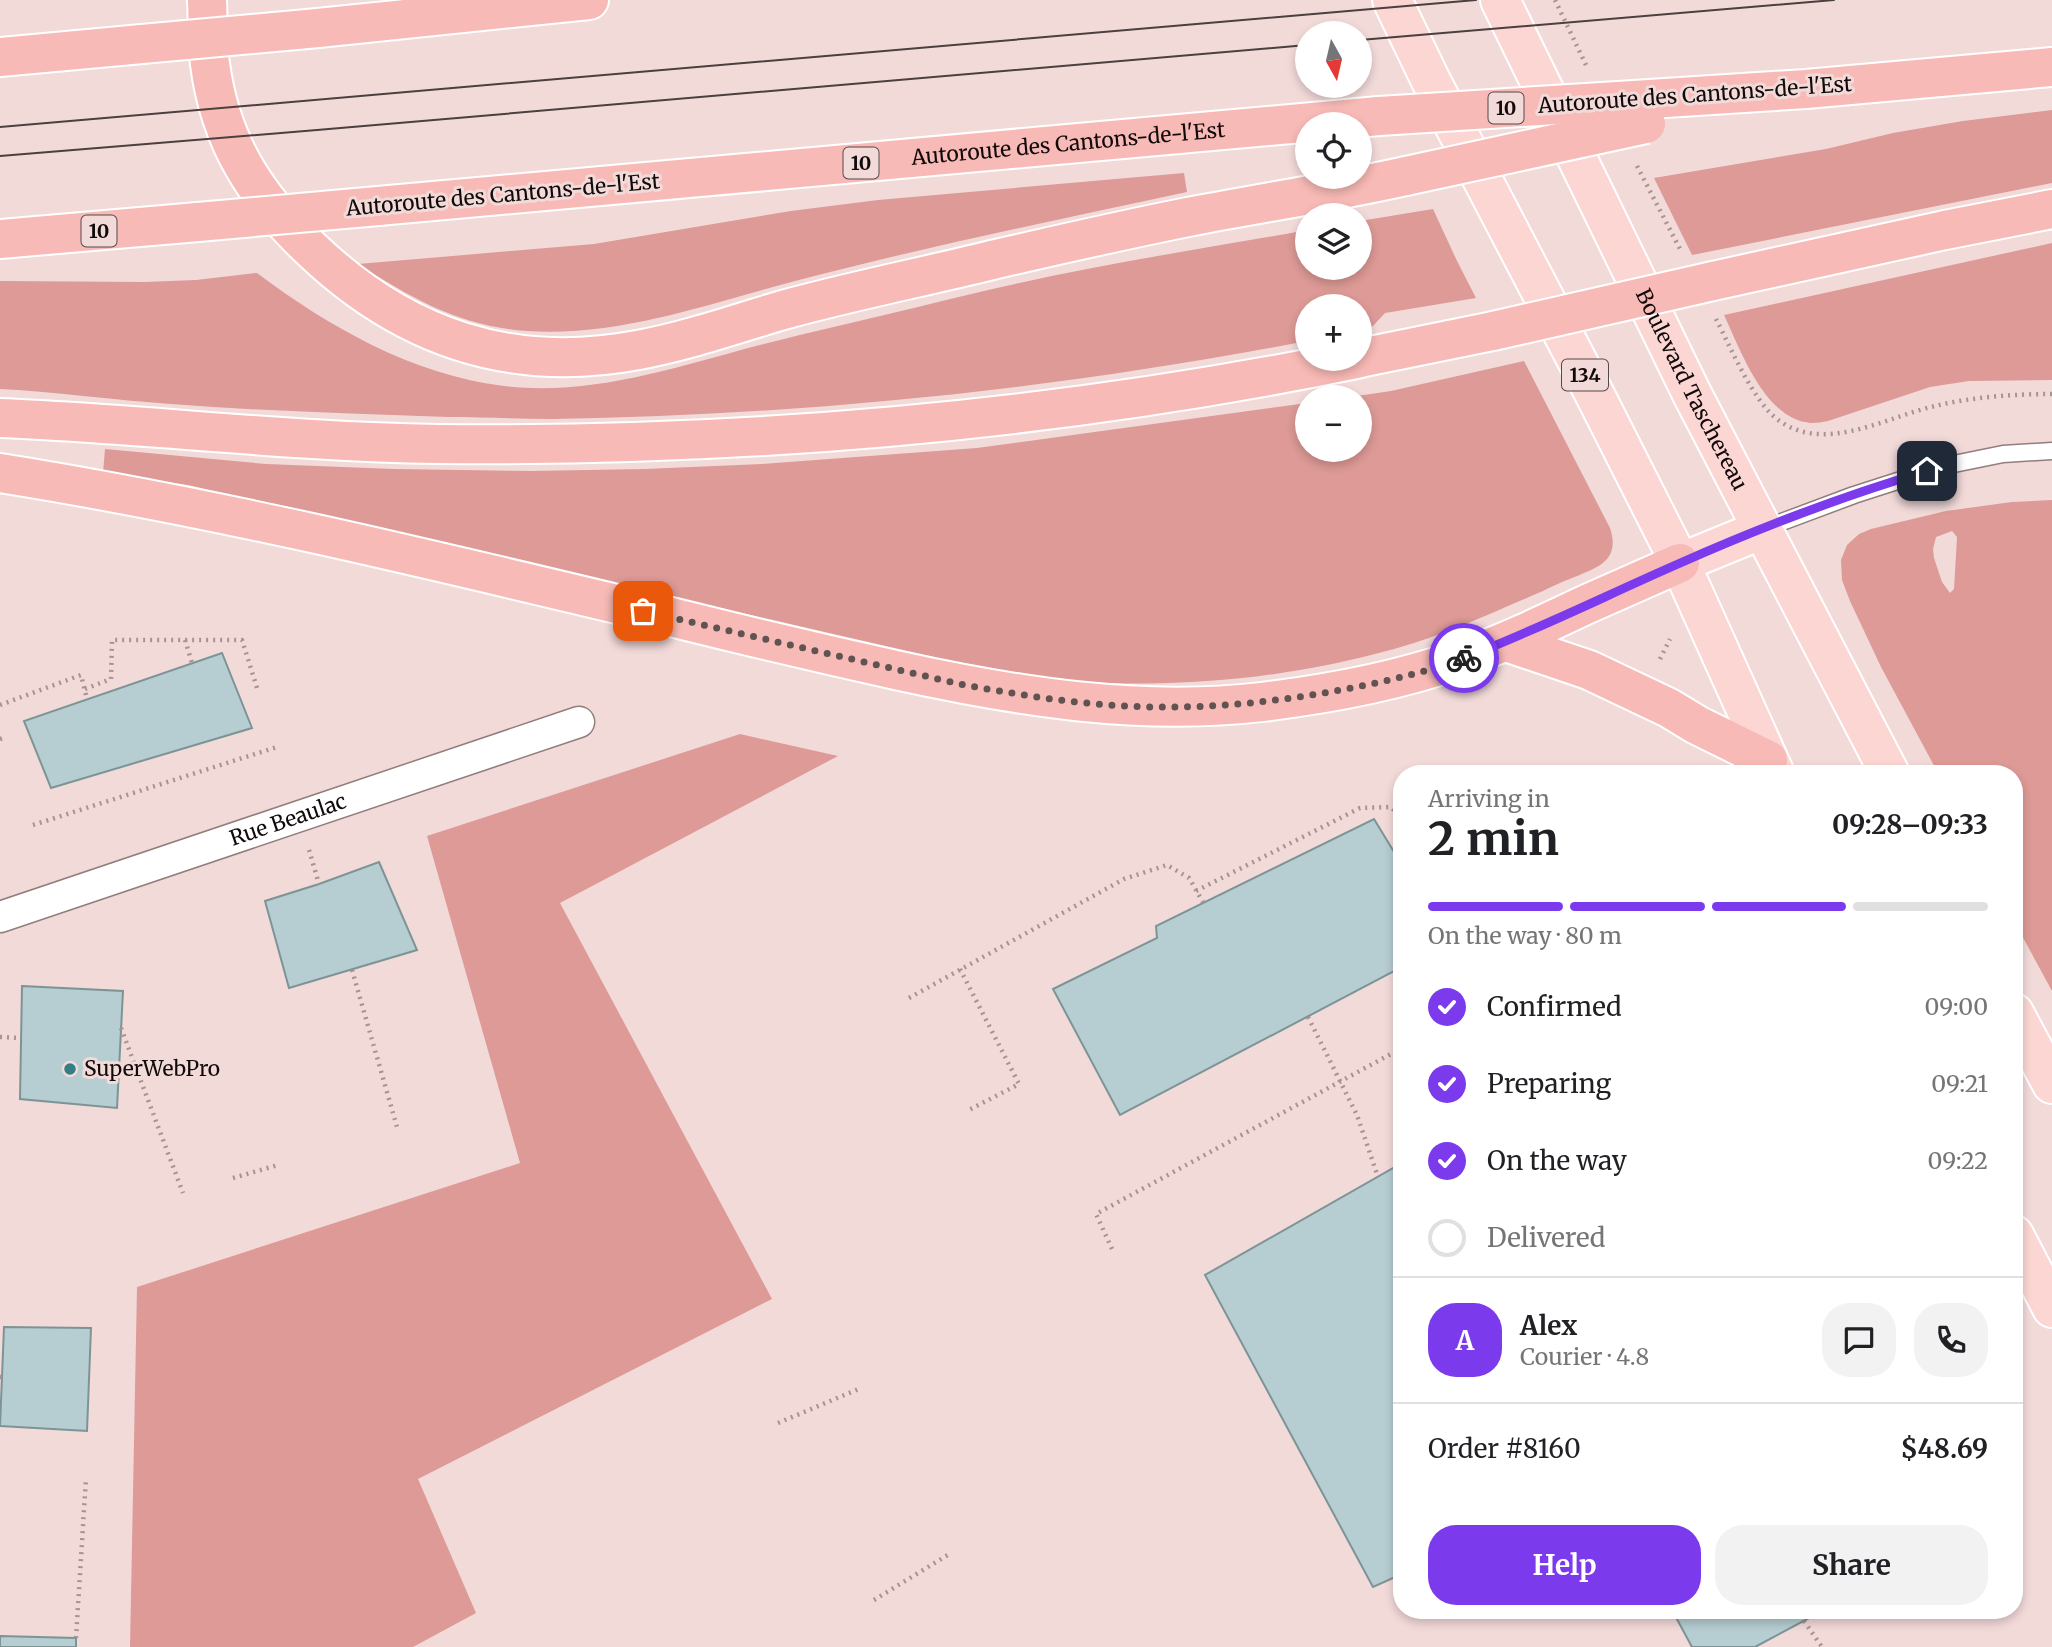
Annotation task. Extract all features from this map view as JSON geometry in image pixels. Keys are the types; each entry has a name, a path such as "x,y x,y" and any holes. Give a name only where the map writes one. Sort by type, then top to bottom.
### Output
{"highway":[{"path":"207,0 209,61 224,125 243,167 284,222 330,267 389,310 440,335 490,351 522,355 582,358 642,350 816,302 1059,245 1178,219 1406,176 1640,112"},
{"path":"0,57 590,0"},
{"name":"Autoroute des Cantons-de-l'Est","path":"0,239 1379,116 1640,112 1806,89 2052,67"},
{"path":"1372,355 2052,209"},
{"path":"0,418 305,440 556,444 681,441 869,430 1058,410 1295,371"},
{"path":"0,473 125,495 437,561 747,636 952,682 1016,694 1123,706 1170,707 1270,701 1354,688 1407,676 1506,642 1680,563"},
{"path":"1506,642 1589,670 1669,708 1768,765"}],"main road":[{"name":"134","path":"1392,0 1431,81 1680,563 1771,765"},
{"name":"Boulevard Taschereau","path":"1500,0 1692,394 1885,765"},
{"path":"1680,563 1763,529"},
{"path":"2023,1030 2052,1084"},
{"path":"2023,1252 2052,1308"}],"street":[{"name":"Rue Beaulac","path":"0,917 579,722"}],"lane":[{"path":"1763,529 1854,495 1944,466 2003,454 2052,451"}],"path":[{"path":"1555,0 1591,75"},
{"path":"1634,162 1704,285 1755,391 1765,407 1791,428 1810,434 1841,434 1937,405 2029,394 2052,394"},
{"path":"1655,669 1673,632"},
{"path":"85,689 111,679 112,640 242,640 258,691"},
{"path":"185,640 192,663"},
{"path":"0,705 81,674 87,699"},
{"path":"33,825 277,747"},
{"path":"1196,891 1360,808 1393,809"},
{"path":"909,998 1125,879 1167,866 1189,878 1203,902"},
{"path":"960,969 1019,1084 967,1111"},
{"path":"352,970 397,1127"},
{"path":"1307,1017 1357,1115 1378,1177"},
{"path":"121,1028 183,1193"},
{"path":"0,1037 21,1038"},
{"path":"1112,1249 1096,1214 1393,1053"},
{"path":"233,1178 278,1165"},
{"path":"778,1423 861,1388"},
{"path":"76,1638 86,1478"},
{"path":"874,1600 951,1553"},
{"path":"1804,1621 1822,1647"}],"shaded area":[{"path":"2052,110 2052,183 1692,255 1654,178 1826,149 1893,133 1963,121"},
{"path":"1184,173 1187,192 942,245 663,317 595,329 527,331 458,317 398,289 358,264 594,244 791,211 878,200"},
{"path":"1433,209 1476,298 1385,313 1372,326 1372,294 1295,294 1295,343 1026,386 743,412 553,419 413,416 240,409 0,389 0,281 145,282 257,273 343,330 405,360 470,380 504,386 567,387 660,372 752,347 1051,276 1295,232 1295,280 1372,280 1372,219"},
{"path":"2052,243 2052,380 1969,381 1930,387 1828,421 1811,423 1795,419 1780,410 1768,397 1747,364 1724,315"},
{"path":"1524,361 1610,528 1612,548 1605,562 1488,615 1394,649 1275,674 1194,682 1073,681 942,659 188,485 103,473 105,449 266,464 394,469 531,471 762,464 977,448 1295,405 1295,462 1372,462 1372,394"},
{"path":"2052,500 2052,991 2023,938 2023,765 1934,765 1881,667 1842,580 1841,560 1847,545 1859,534 1946,511 2012,502","holes":["1952,531 1957,537 1954,589 1950,593 1942,582 1933,549 1936,537"]},
{"path":"740,734 838,756 560,903 772,1299 418,1479 476,1613 413,1647 130,1647 137,1287 520,1163 427,836"}],"building":[{"path":"222,653 252,728 51,788 24,721"},
{"path":"1374,819 1393,850 1393,972 1120,1115 1053,989 1157,938 1156,926"},
{"path":"379,862 417,950 289,988 265,901"},
{"name":"SuperWebPro","path":"22,986 123,991 117,1108 20,1099"},
{"path":"1393,1168 1393,1578 1373,1587 1205,1275"},
{"path":"4,1327 91,1328 87,1431 0,1426"},
{"path":"1677,1619 1807,1619 1755,1647 1692,1647"},
{"path":"0,1636 76,1638 76,1647 0,1647"}],"tram line":[{"path":"0,127 1476,0"},
{"path":"1372,39 1834,0"},
{"path":"0,156 1295,46"}],"way so far":[{"path":"643,611 964,685 1068,701 1123,706 1213,706 1306,696 1354,688 1464,658"}],"place":[{"name":"SuperWebPro","path":"70,1069"}],"route":[{"path":"1464,658 1763,529 1927,471"}]}
